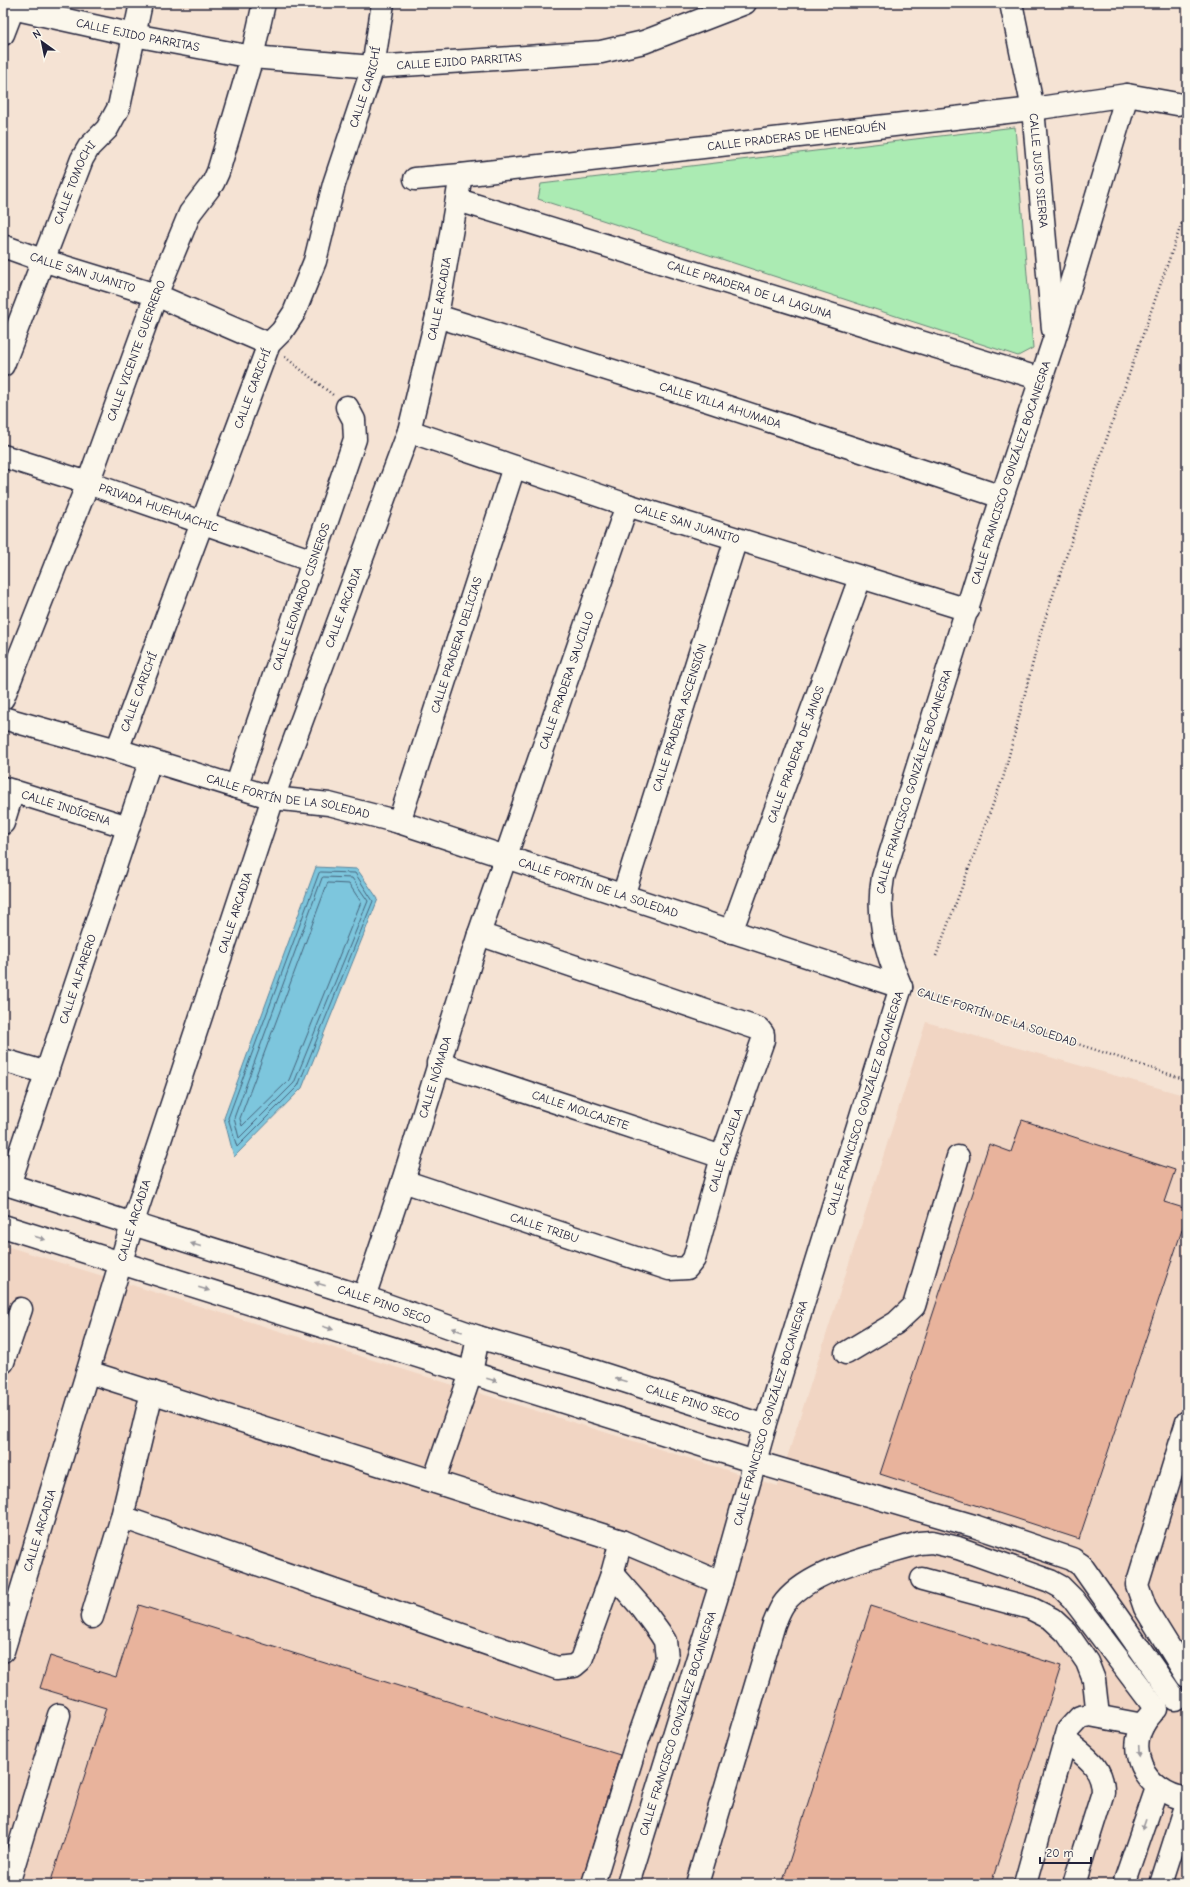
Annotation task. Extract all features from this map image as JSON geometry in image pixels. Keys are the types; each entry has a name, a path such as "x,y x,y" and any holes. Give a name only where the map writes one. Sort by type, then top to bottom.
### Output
{"street":[{"name":"CALLE TOMOCHI","path":"3,365 82,158 107,129 119,107 141,3"},
{"name":"CALLE VICENTE GUERRERO","path":"3,698 88,483 156,295 190,213 213,183 218,172 252,57 264,3"},
{"name":"CALLE CARICHÍ","path":"117,750 269,344 282,331 294,313 315,261 334,184 373,67 383,3"},
{"name":"CALLE EJIDO PARRITAS","path":"10,6 134,35 252,57 373,67 601,52 644,42 745,3"},
{"name":"CALLE JUSTO SIERRA","path":"1010,3 1033,109 1054,340"},
{"path":"3,34 10,6"},
{"name":"CALLE PRADERAS DE HENEQUÉN","path":"415,179 461,175 1033,109 1127,95 1177,104"},
{"name":"CALLE FRANCISCO GONZÁLEZ BOCANEGRA","path":"628,1884 720,1584 765,1426 901,987 890,962 881,921 880,905 883,877 968,610 1002,497 1054,340 1127,95"},
{"name":"CALLE ARCADIA","path":"3,1651 132,1225 273,798 409,431 438,316 461,175"},
{"name":"CALLE PRADERA DE LA LAGUNA","path":"458,200 1041,379"},
{"name":"CALLE SAN JUANITO","path":"3,246 42,260 156,295 269,344"},
{"name":"CALLE VILLA AHUMADA","path":"438,316 709,401 1002,497"},
{"name":"CALLE LEONARDO CISNEROS","path":"236,787 355,439 354,420 347,407"},
{"name":"CALLE SAN JUANITO","path":"409,431 627,505 968,610"},
{"name":"PRIVADA HUEHUACHIC","path":"3,456 88,483 313,561"},
{"name":"CALLE PRADERA DELICIAS","path":"399,822 514,467"},
{"name":"CALLE PRADERA SAUCILLO","path":"505,857 627,505"},
{"name":"CALLE PRADERA ASCENSIÓN","path":"622,896 736,538"},
{"name":"CALLE PRADERA DE JANOS","path":"730,932 860,578"},
{"name":"CALLE FORTÍN DE LA SOLEDAD","path":"3,718 117,750 273,798 329,804 399,822 901,987"},
{"name":"CALLE ALFARERO","path":"6,1184 47,1073 146,774"},
{"path":"3,823 8,789"},
{"name":"CALLE INDÍGENA","path":"8,789 128,827"},
{"name":"CALLE NÓMADA","path":"364,1298 403,1181 438,1063 505,857"},
{"name":"CALLE CAZUELA","path":"479,934 757,1028 762,1032 763,1040 722,1157 694,1259 687,1268"},
{"path":"3,1060 47,1073"},
{"name":"CALLE MOLCAJETE","path":"438,1063 722,1157"},
{"path":"846,1353 896,1323 914,1306 958,1157"},
{"name":"CALLE TRIBU","path":"403,1181 670,1269 687,1268"},
{"name":"CALLE PINO SECO","path":"6,1184 364,1298 478,1337 584,1368 765,1426"},
{"path":"3,1226 755,1462 974,1526 1072,1559 1081,1565 1181,1698 1150,1717 1139,1737 1139,1760 1149,1780 1157,1788 1166,1794 1187,1798"},
{"path":"3,1362 21,1309"},
{"path":"434,1481 471,1373 478,1337"},
{"path":"88,1372 621,1541 720,1584"},
{"path":"92,1617 122,1517 152,1392"},
{"path":"1187,1422 1137,1585 1145,1608 1187,1676"},
{"path":"122,1517 557,1668 574,1666 581,1660 612,1574 621,1541"},
{"path":"697,1884 774,1624 784,1602 802,1585 830,1571 919,1543 932,1542 958,1548 1050,1581 1061,1587 1073,1599 1150,1717"},
{"path":"593,1884 634,1751 667,1658 665,1641 660,1633 641,1607 612,1574"},
{"path":"922,1579 1030,1608 1052,1619 1067,1634 1087,1662 1094,1680 1098,1716"},
{"path":"8,1884 58,1715"},
{"path":"1025,1884 1068,1730 1080,1717 1090,1715 1150,1717"},
{"path":"1065,1740 1096,1766 1103,1783 1103,1792 1074,1884"},
{"path":"1124,1884 1157,1788"},
{"path":"1161,1884 1187,1803"}],"path":[{"path":"936,956 1004,775 1041,631 1187,208"},
{"path":"269,344 347,407"},
{"name":"CALLE FORTÍN DE LA SOLEDAD","path":"901,987 1187,1080"}],"shaded area":[{"path":"926,1022 1187,1096 1187,1884 3,1884 3,1245 778,1486"}],"green space":[{"path":"1015,127 1033,348 1018,356 538,199 541,184"}],"water":[{"path":"316,867 357,869 378,899 302,1088 234,1157 224,1118"}],"building":[{"path":"1022,1120 1175,1170 1164,1202 1187,1209 1187,1215 1079,1539 880,1474 989,1144 1011,1152"},
{"path":"139,1605 620,1755 581,1884 50,1884 106,1708 40,1688 50,1656 116,1677"},
{"path":"871,1606 1061,1666 991,1884 782,1884"}]}
